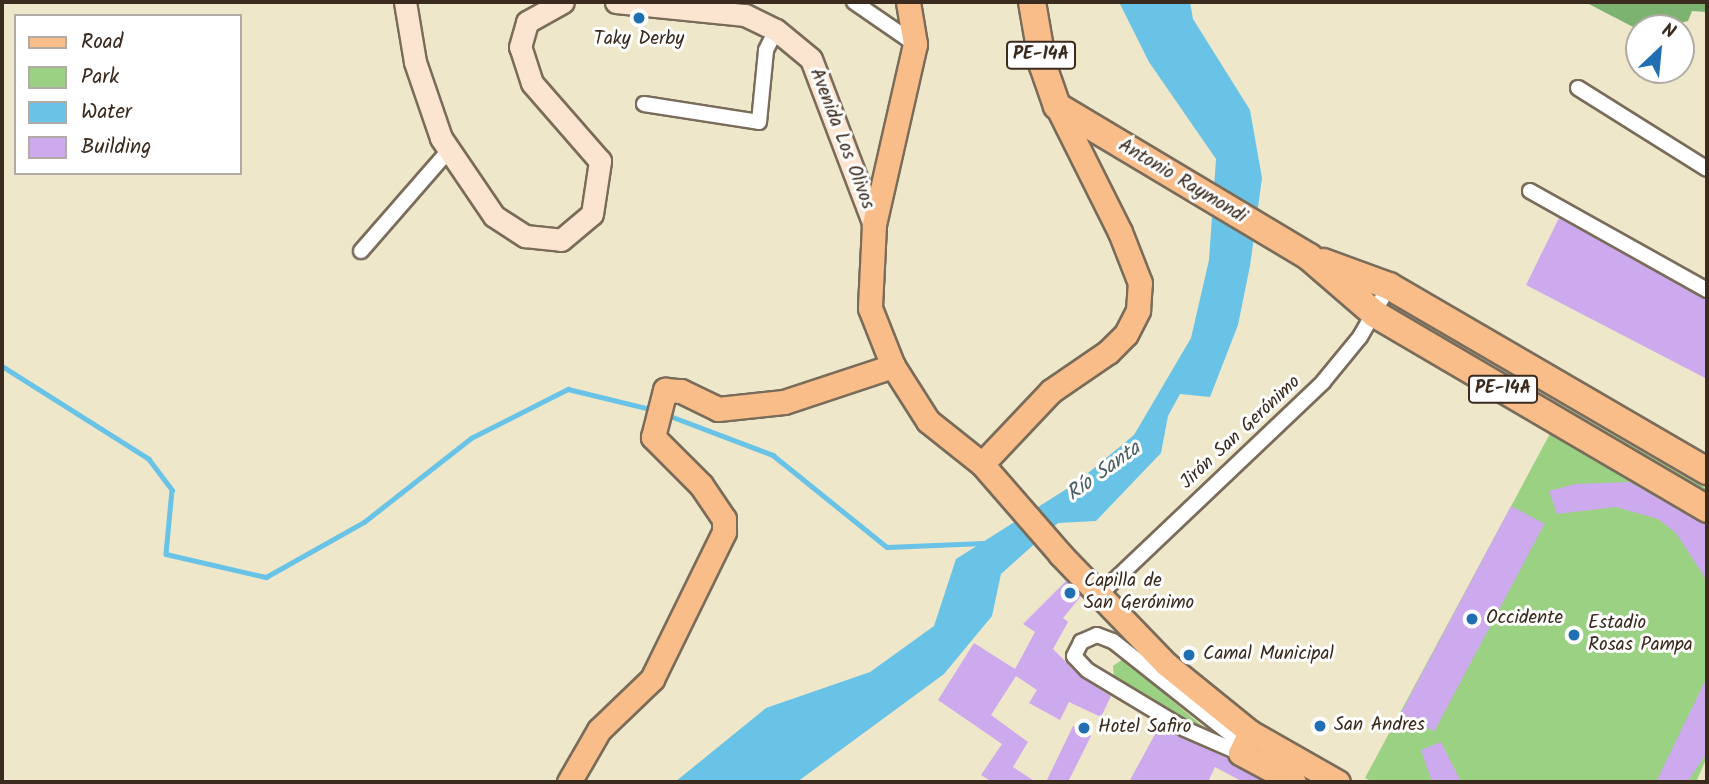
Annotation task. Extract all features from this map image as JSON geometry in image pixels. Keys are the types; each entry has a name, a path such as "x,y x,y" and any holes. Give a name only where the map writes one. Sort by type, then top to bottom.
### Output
{"highway":[{"name":"PE-14A","path":"1032,2 1043,66 1057,106"},
{"name":"Antonio Raymondi","path":"1057,106 1309,257"},
{"name":"PE-14A","path":"1309,257 1389,286 1707,471"},
{"name":"PE-14A","path":"1309,257 1375,314 1707,509"}],"main road":[{"path":"405,2 415,62 449,150 494,216 525,236 561,240 592,214 600,161 532,83 520,47 527,22 563,2"},
{"name":"Avenida Los Olivos","path":"616,2 744,9 776,30 811,59 874,225 870,308 893,366 928,421 982,464 1016,499 1061,555 1245,743"},
{"path":"874,225 915,44 908,2"},
{"path":"982,464 1051,391 1108,352 1126,334 1138,310 1139,284 1121,232 1057,106"},
{"path":"569,782 599,730 652,679 724,532 724,519 701,485 653,437 665,390 681,391 718,409 771,404 893,366"},
{"path":"1245,743 1314,777 1338,782"},
{"path":"1245,743 1294,782"}],"street":[{"path":"854,2 915,44"},
{"path":"644,104 759,122 766,50 776,30"},
{"path":"1578,88 1707,169"},
{"path":"361,251 449,150"},
{"path":"1530,191 1707,290"},
{"name":"Jirón San Gerónimo","path":"1101,593 1323,382 1375,314 1389,286"},
{"path":"1097,635 1113,641 1245,743 1185,729 1087,670 1074,656 1081,642 1097,635"}],"green space":[{"path":"1585,2 1707,2 1707,12 1625,14 1625,23"},
{"path":"1480,358 1707,489 1707,504 1475,368"},
{"name":"Estadio Rosas Pampa","path":"1552,430 1707,519 1707,757 1696,782 1373,782 1365,778"},
{"path":"1123,659 1213,735 1171,715 1114,678 1113,666"}],"water":[{"name":"Río Santa","path":"1119,2 1190,2 1193,19 1250,110 1262,178 1250,266 1238,325 1210,397 1180,394 1168,416 1161,453 1096,521 1058,523 1001,574 992,616 944,674 797,782 675,782 766,708 870,672 934,626 956,559 1076,483 1134,435 1191,338 1209,260 1216,159 1149,62"}],"building":[{"path":"1559,218 1707,300 1707,379 1526,285"},
{"path":"1630,482 1706,525 1707,581 1676,533 1658,519 1616,507 1557,514 1549,491 1575,484"},
{"name":"Occidente","path":"1511,506 1545,524 1434,731 1401,713"},
{"path":"1066,581 1081,596 1063,618 1068,622 1053,649 1082,678 1111,696 1101,717 1069,702 1060,720 1029,703 1037,690 1016,676 991,715 1028,742 1013,767 1036,782 992,782 981,775 1002,744 938,700 974,643 1015,669 1035,632 1023,624"},
{"path":"1707,677 1705,756 1687,782 1656,782"},
{"path":"1160,725 1227,758 1265,782 1243,782 1215,767 1208,782 1129,782"},
{"path":"1073,726 1091,736 1068,782 1046,782"},
{"path":"1441,742 1461,782 1432,782 1421,750"}],"waterway":[{"path":"2,366 149,459 172,490 166,554 266,577 364,522 471,438 568,389 654,410"},
{"path":"665,414 773,455 887,547 984,543"}],"place":[{"name":"Taky Derby","path":"639,18"},
{"name":"Capilla de San Gerónimo","path":"1070,593"},
{"name":"Occidente","path":"1472,619"},
{"name":"Estadio Rosas Pampa","path":"1574,635"},
{"name":"Camal Municipal","path":"1189,655"},
{"name":"San Andres","path":"1320,726"},
{"name":"Hotel Safiro","path":"1084,728"}]}
